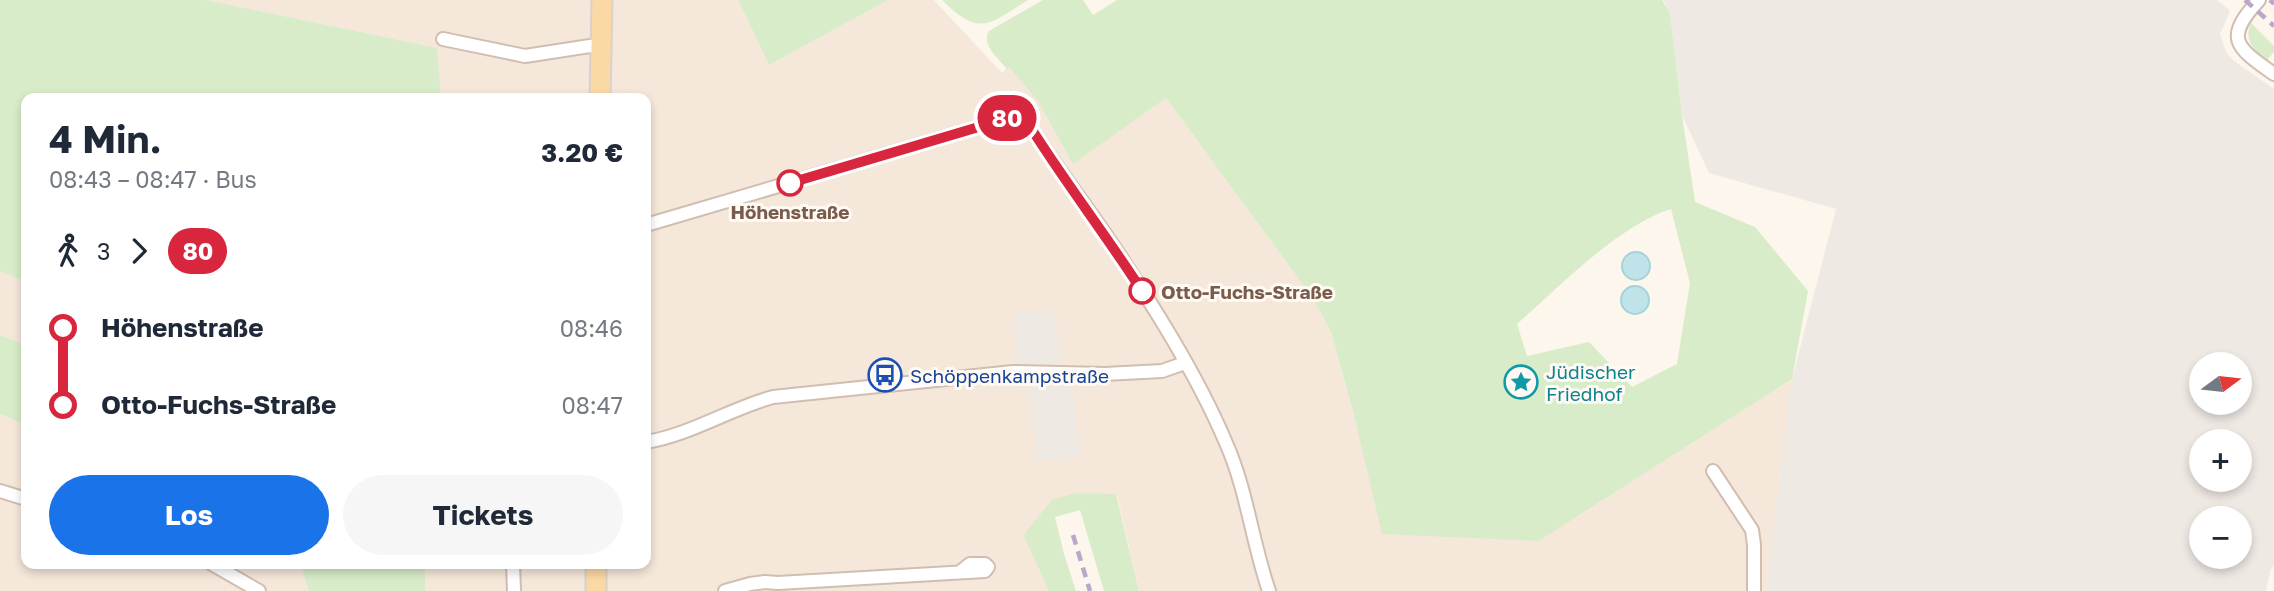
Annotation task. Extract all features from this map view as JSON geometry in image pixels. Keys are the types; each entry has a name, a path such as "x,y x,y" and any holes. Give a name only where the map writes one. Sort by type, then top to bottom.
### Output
{"main road":[{"path":"600,93 602,0"},
{"path":"596,569 596,591"}],"street":[{"path":"2259,0 2238,25 2238,38 2246,52 2274,74"},
{"path":"443,39 525,56 590,46 601,47"},
{"path":"651,224 1009,118 1024,117 1048,156 1106,235 1185,363 1215,419 1242,484 1269,591"},
{"path":"651,441 675,435 743,406 773,397 1013,372 1105,374 1162,371 1185,363"},
{"path":"1713,471 1752,530 1754,591"},
{"path":"0,491 21,497"},
{"path":"221,569 259,591"},
{"path":"513,569 514,591"},
{"path":"725,591 765,582 960,572"}],"shaded area":[{"path":"207,0 738,0 769,65 888,0 934,0 1002,73 1067,7 1145,112 1166,98 1312,297 1331,332 1354,415 1539,541 1792,379 1766,591 1139,591 1117,495 1077,493 1024,537 1049,591 425,591 425,569 651,569 651,93 440,93 436,48"},
{"path":"1663,0 2217,0 2230,11 2220,34 2226,52 2234,61 2274,89 2274,565 2266,591 1766,591 1792,379 1836,209 1709,173 1682,115 1670,13"},
{"path":"0,271 21,280 21,343 0,335"},
{"path":"1054,310 1062,379 1072,380 1080,457 1037,460 1029,381 1062,380 1060,364 1017,363 1013,313"},
{"path":"0,414 21,423 21,569 302,569 309,591 0,591"}],"green space":[{"path":"0,0 207,0 437,48 441,93 21,93 21,280 0,271"},
{"path":"738,0 888,0 769,65"},
{"path":"942,0 1028,0 994,21 976,23 955,12"},
{"path":"1043,0 1083,0 1093,15 1117,0 1662,0 1670,13 1695,202 1755,227 1808,291 1792,379 1539,541 1382,534 1331,332 1312,297 1166,98 1073,164 1038,101 992,51 987,41 989,31","holes":["1671,209 1690,283 1677,364 1632,387 1589,342 1527,356 1517,324 1610,243 1651,217"]},
{"path":"2251,23 2274,46 2274,52 2267,60 2249,40"},
{"path":"0,335 21,343 21,423 0,414"},
{"path":"1077,493 1116,494 1139,591 1104,591 1080,510 1055,517 1076,591 1049,591 1024,537 1025,533 1053,499"},
{"path":"302,569 425,569 425,591 309,591"}],"water":[{"path":"1636,252 1646,256 1650,266 1646,276 1636,280 1626,276 1622,266 1626,256"},
{"path":"1635,286 1645,290 1649,300 1645,310 1635,314 1625,310 1621,300 1625,290"}],"railway":[{"path":"2245,0 2274,26"},
{"path":"2270,0 2274,4"},
{"path":"1073,535 1090,591"}],"bus line":[{"name":"80","path":"790,183 1009,118 1024,117 1142,291"}],"place":[{"name":"Höhenstraße","path":"790,183"},
{"name":"Otto-Fuchs-Straße","path":"1142,291"},
{"name":"Schöppenkampstraße","path":"885,375"},
{"name":"Jüdischer Friedhof","path":"1521,382"}]}
